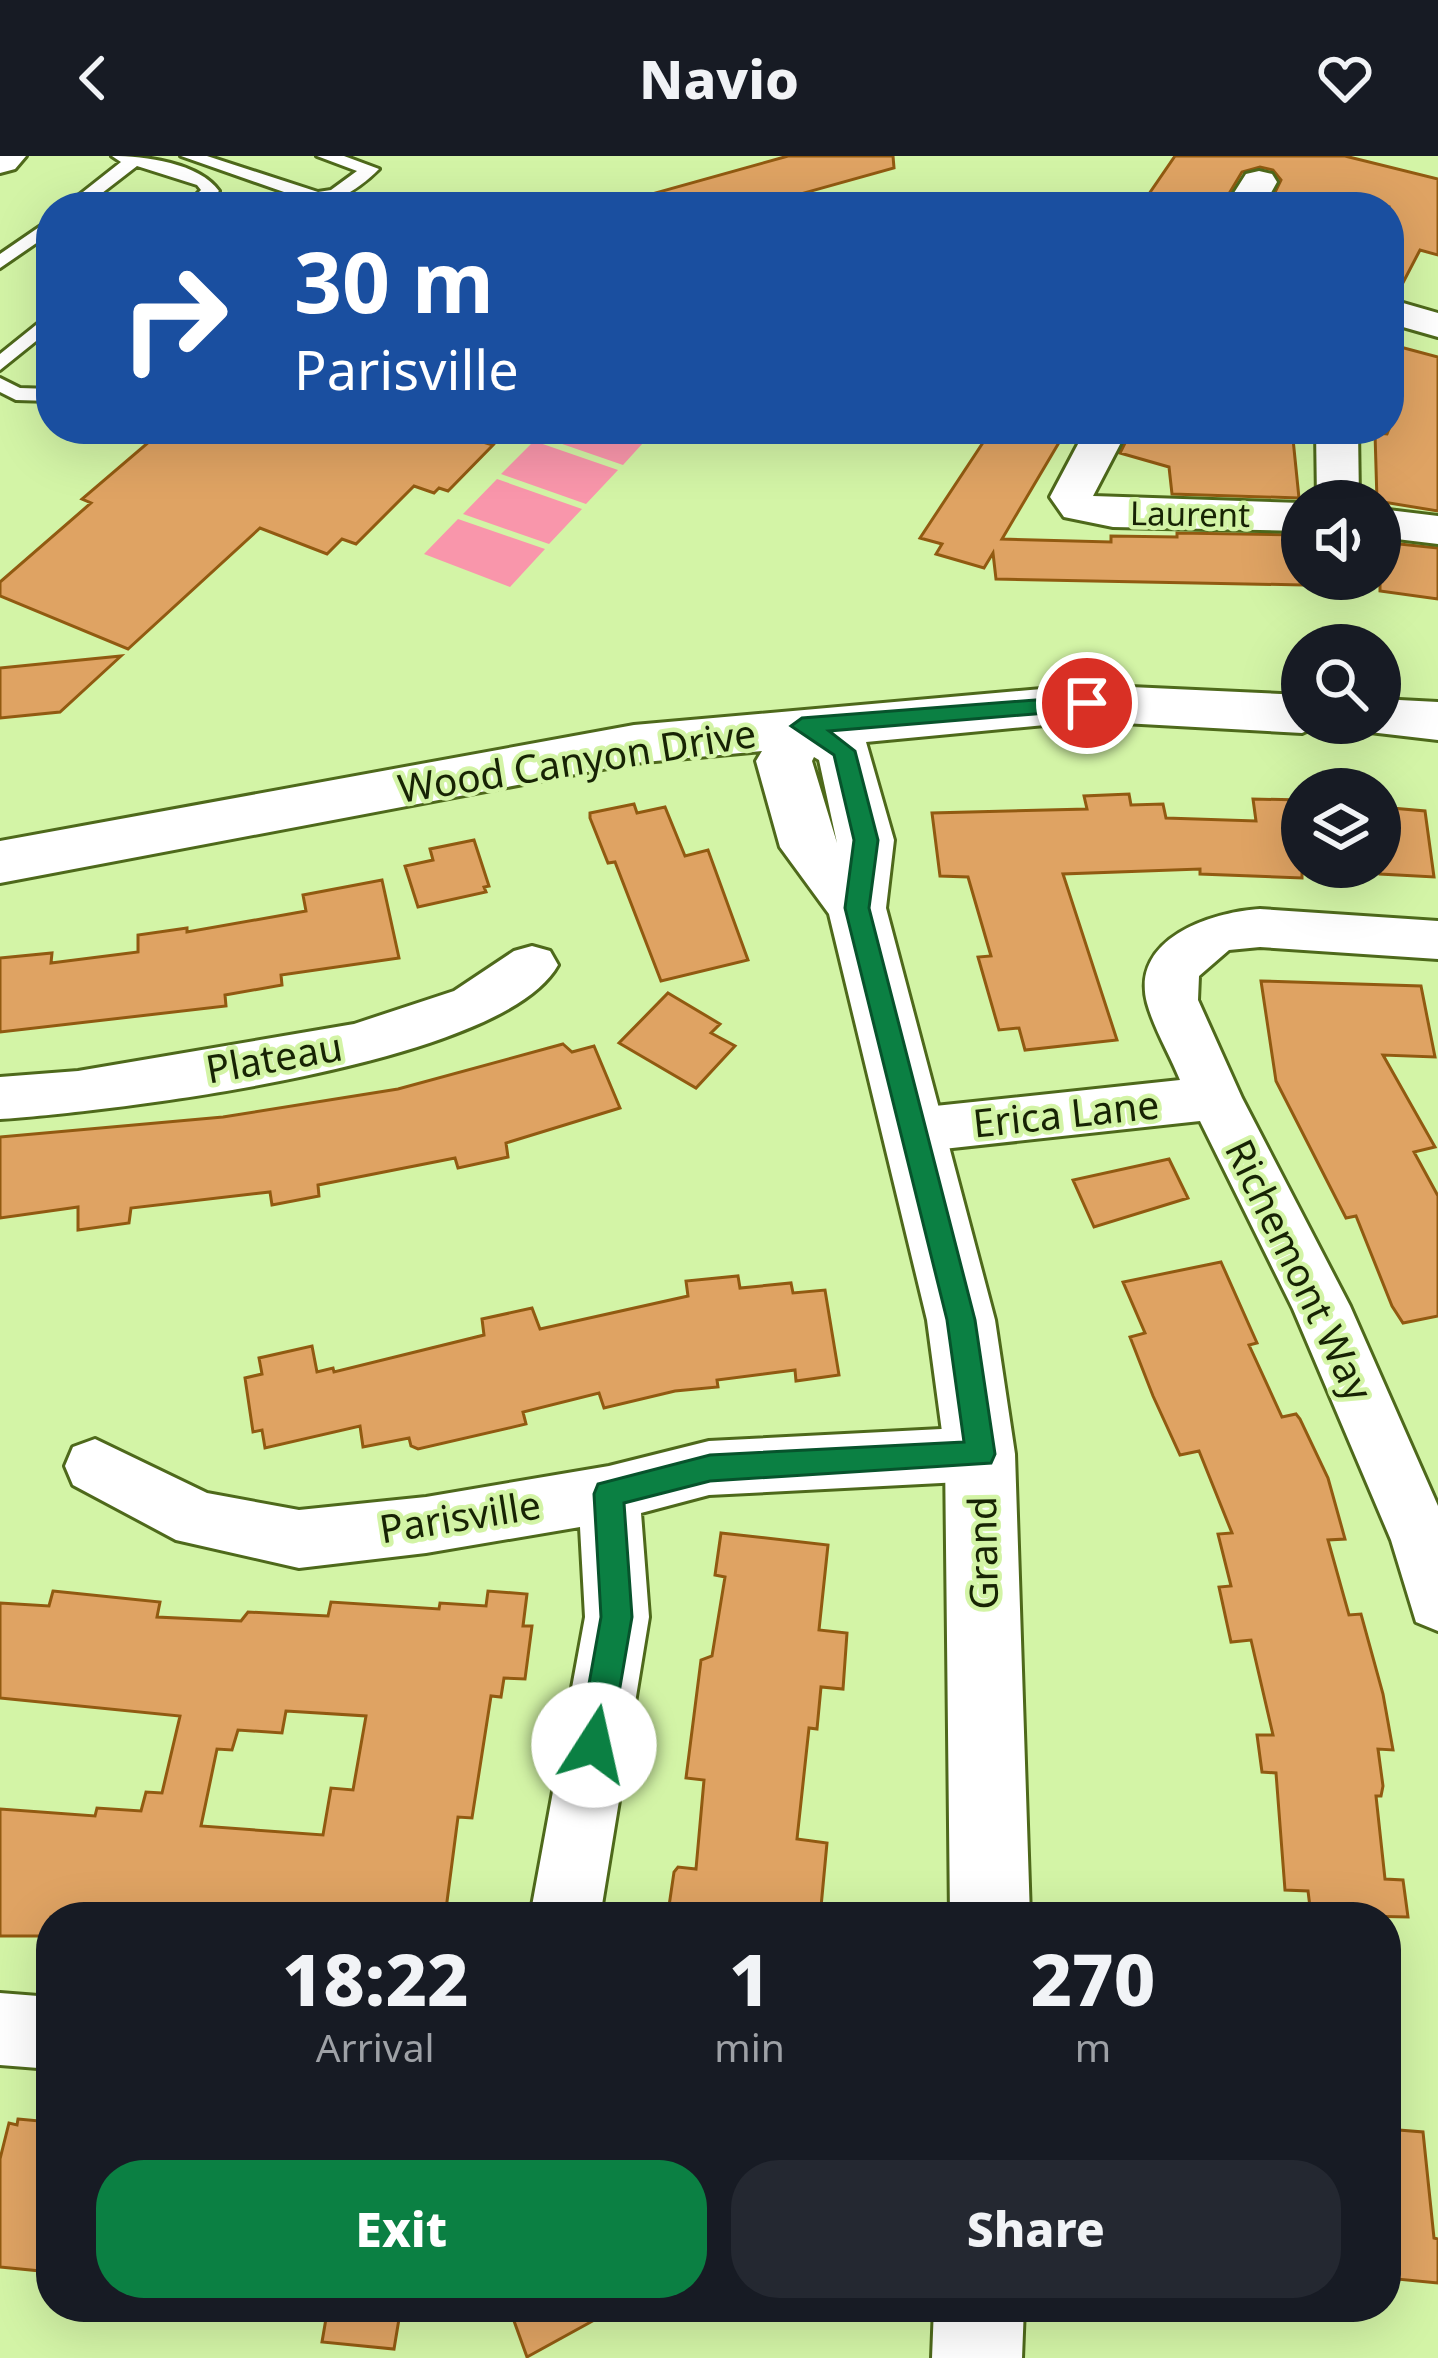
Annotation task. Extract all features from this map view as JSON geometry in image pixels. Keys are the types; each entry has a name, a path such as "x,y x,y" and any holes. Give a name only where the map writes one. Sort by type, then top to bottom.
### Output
{"street":[{"name":"Laurent","path":"1098,444 1075,482 1071,497 1079,507 1113,513 1281,517"},
{"path":"1337,444 1338,480"},
{"path":"1401,526 1438,530"},
{"name":"Wood Canyon Drive","path":"0,862 634,744 1087,703 1281,714"},
{"path":"1401,719 1438,722"},
{"name":"Grand","path":"802,726 784,760 808,847 857,908 961,1320 980,1454 990,1902"},
{"name":"Richemont Way","path":"1438,940 1268,930 1219,933 1194,947 1173,970 1172,1000 1430,1539 1438,1600"},
{"name":"Plateau","path":"0,1098 78,1092 354,1045 438,1021 472,1005 532,965"},
{"name":"Erica Lane","path":"916,1130 1215,1098"},
{"name":"Parisville","path":"95,1466 198,1520 299,1539 426,1525 609,1494 710,1468 980,1454"},
{"path":"568,1902 616,1617 609,1494"},
{"path":"0,2029 36,2032"},
{"path":"977,2358 978,2322"}],"lane":[{"path":"190,156 285,192"},
{"path":"326,156 370,170 340,192"},
{"path":"90,192 127,158 203,181 209,192"},
{"path":"0,263 36,235"},
{"path":"0,364 36,333"},
{"path":"0,384 16,394 36,395"}],"shaded area":[{"path":"531,444 618,470 586,504 501,474"},
{"path":"562,444 642,444 623,465"},
{"path":"497,479 582,509 549,544 463,514"},
{"path":"458,519 545,549 510,587 424,554"}],"building":[{"path":"788,156 893,156 894,168 808,192 659,192"},
{"path":"1175,156 1345,156 1438,179 1438,255 1420,250 1404,281 1404,192 1275,192 1281,180 1273,170 1260,167 1242,172 1230,192 1150,192"},
{"path":"1404,348 1438,357 1438,511 1401,505 1401,480 1376,480 1375,444 1404,444"},
{"path":"146,444 493,445 448,491 439,488 434,493 414,486 356,544 342,539 327,554 260,528 128,649 0,596 0,582 91,503 82,499"},
{"path":"982,444 1058,444 1002,539 1111,542 1111,536 1177,537 1177,533 1281,535 1281,585 996,579 993,553 984,568 936,554 942,544 920,538"},
{"path":"1124,444 1294,444 1297,480 1281,480 1281,497 1172,494 1169,467 1120,453"},
{"path":"1401,544 1438,548 1438,599 1401,594"},
{"path":"121,656 60,712 0,718 0,668"},
{"path":"1129,794 1131,805 1163,804 1166,818 1256,821 1253,799 1281,800 1281,877 1200,874 1200,869 1063,874 1117,1040 1025,1050 1019,1028 999,1030 978,957 991,956 968,877 940,876 932,813 1087,809 1084,796"},
{"path":"634,804 637,813 665,807 685,856 708,850 748,960 661,981 615,862 608,863 590,818 590,813"},
{"path":"1401,809 1425,811 1434,877 1401,875"},
{"path":"474,840 489,886 484,887 486,892 418,907 405,866 433,860 430,849"},
{"path":"382,880 399,958 281,975 282,985 225,995 226,1006 0,1032 0,958 52,953 51,963 138,952 138,935 187,928 187,932 306,911 303,895"},
{"path":"1261,981 1421,986 1435,1057 1383,1055 1435,1147 1414,1152 1438,1196 1438,1316 1403,1323 1392,1306 1356,1216 1346,1218 1276,1081"},
{"path":"668,993 720,1024 711,1033 735,1046 696,1088 619,1043"},
{"path":"563,1044 572,1052 594,1046 620,1108 506,1143 508,1157 458,1168 455,1158 318,1185 319,1196 272,1205 270,1192 131,1208 129,1223 78,1230 78,1207 0,1218 0,1137 223,1117 398,1089"},
{"path":"1169,1159 1188,1198 1094,1227 1073,1180"},
{"path":"1221,1262 1257,1343 1249,1345 1282,1417 1296,1414 1300,1419 1328,1478 1345,1539 1328,1540 1349,1615 1361,1614 1393,1750 1378,1749 1383,1786 1381,1796 1376,1796 1385,1879 1403,1880 1408,1917 1401,1917 1401,1902 1309,1902 1308,1891 1285,1890 1276,1773 1262,1772 1257,1735 1273,1735 1251,1640 1231,1642 1219,1587 1231,1586 1218,1534 1232,1533 1199,1451 1180,1455 1153,1396 1130,1337 1145,1333 1123,1282"},
{"path":"738,1276 740,1288 791,1283 793,1293 825,1290 839,1375 796,1381 795,1370 717,1380 718,1387 675,1391 604,1408 599,1393 523,1412 526,1424 418,1449 409,1438 363,1447 360,1426 265,1448 262,1430 253,1432 245,1378 262,1374 259,1358 312,1346 317,1372 333,1368 334,1372 484,1335 482,1319 532,1308 540,1329 688,1296 686,1281"},
{"path":"721,1533 828,1545 819,1630 847,1633 843,1689 821,1687 817,1729 809,1728 797,1839 827,1843 821,1902 670,1902 678,1867 696,1869 704,1780 686,1778 701,1660 712,1656 725,1577 715,1575"},
{"path":"53,1591 160,1602 157,1617 241,1621 248,1612 328,1616 331,1602 439,1609 440,1603 486,1606 488,1591 527,1594 523,1626 532,1626 525,1679 504,1678 501,1697 491,1696 472,1818 458,1817 447,1902 36,1902 36,1936 0,1936 0,1809 95,1816 97,1808 141,1811 146,1792 162,1793 180,1716 0,1698 0,1603 49,1606","holes":["286,1711 366,1716 353,1790 331,1788 323,1835 201,1826 217,1749 232,1750 238,1730 282,1733"]},
{"path":"18,2119 36,2121 36,2271 0,2267 0,2159 9,2123 17,2125"},
{"path":"1401,2130 1423,2132 1434,2238 1438,2239 1438,2283 1401,2279"},
{"path":"325,2322 398,2322 394,2349 322,2342"},
{"path":"514,2322 591,2322 527,2357"}],"route":[{"path":"594,1745 616,1617 609,1494 710,1468 980,1454 961,1320 857,908 866,840 844,751 802,726 1087,703"}]}
